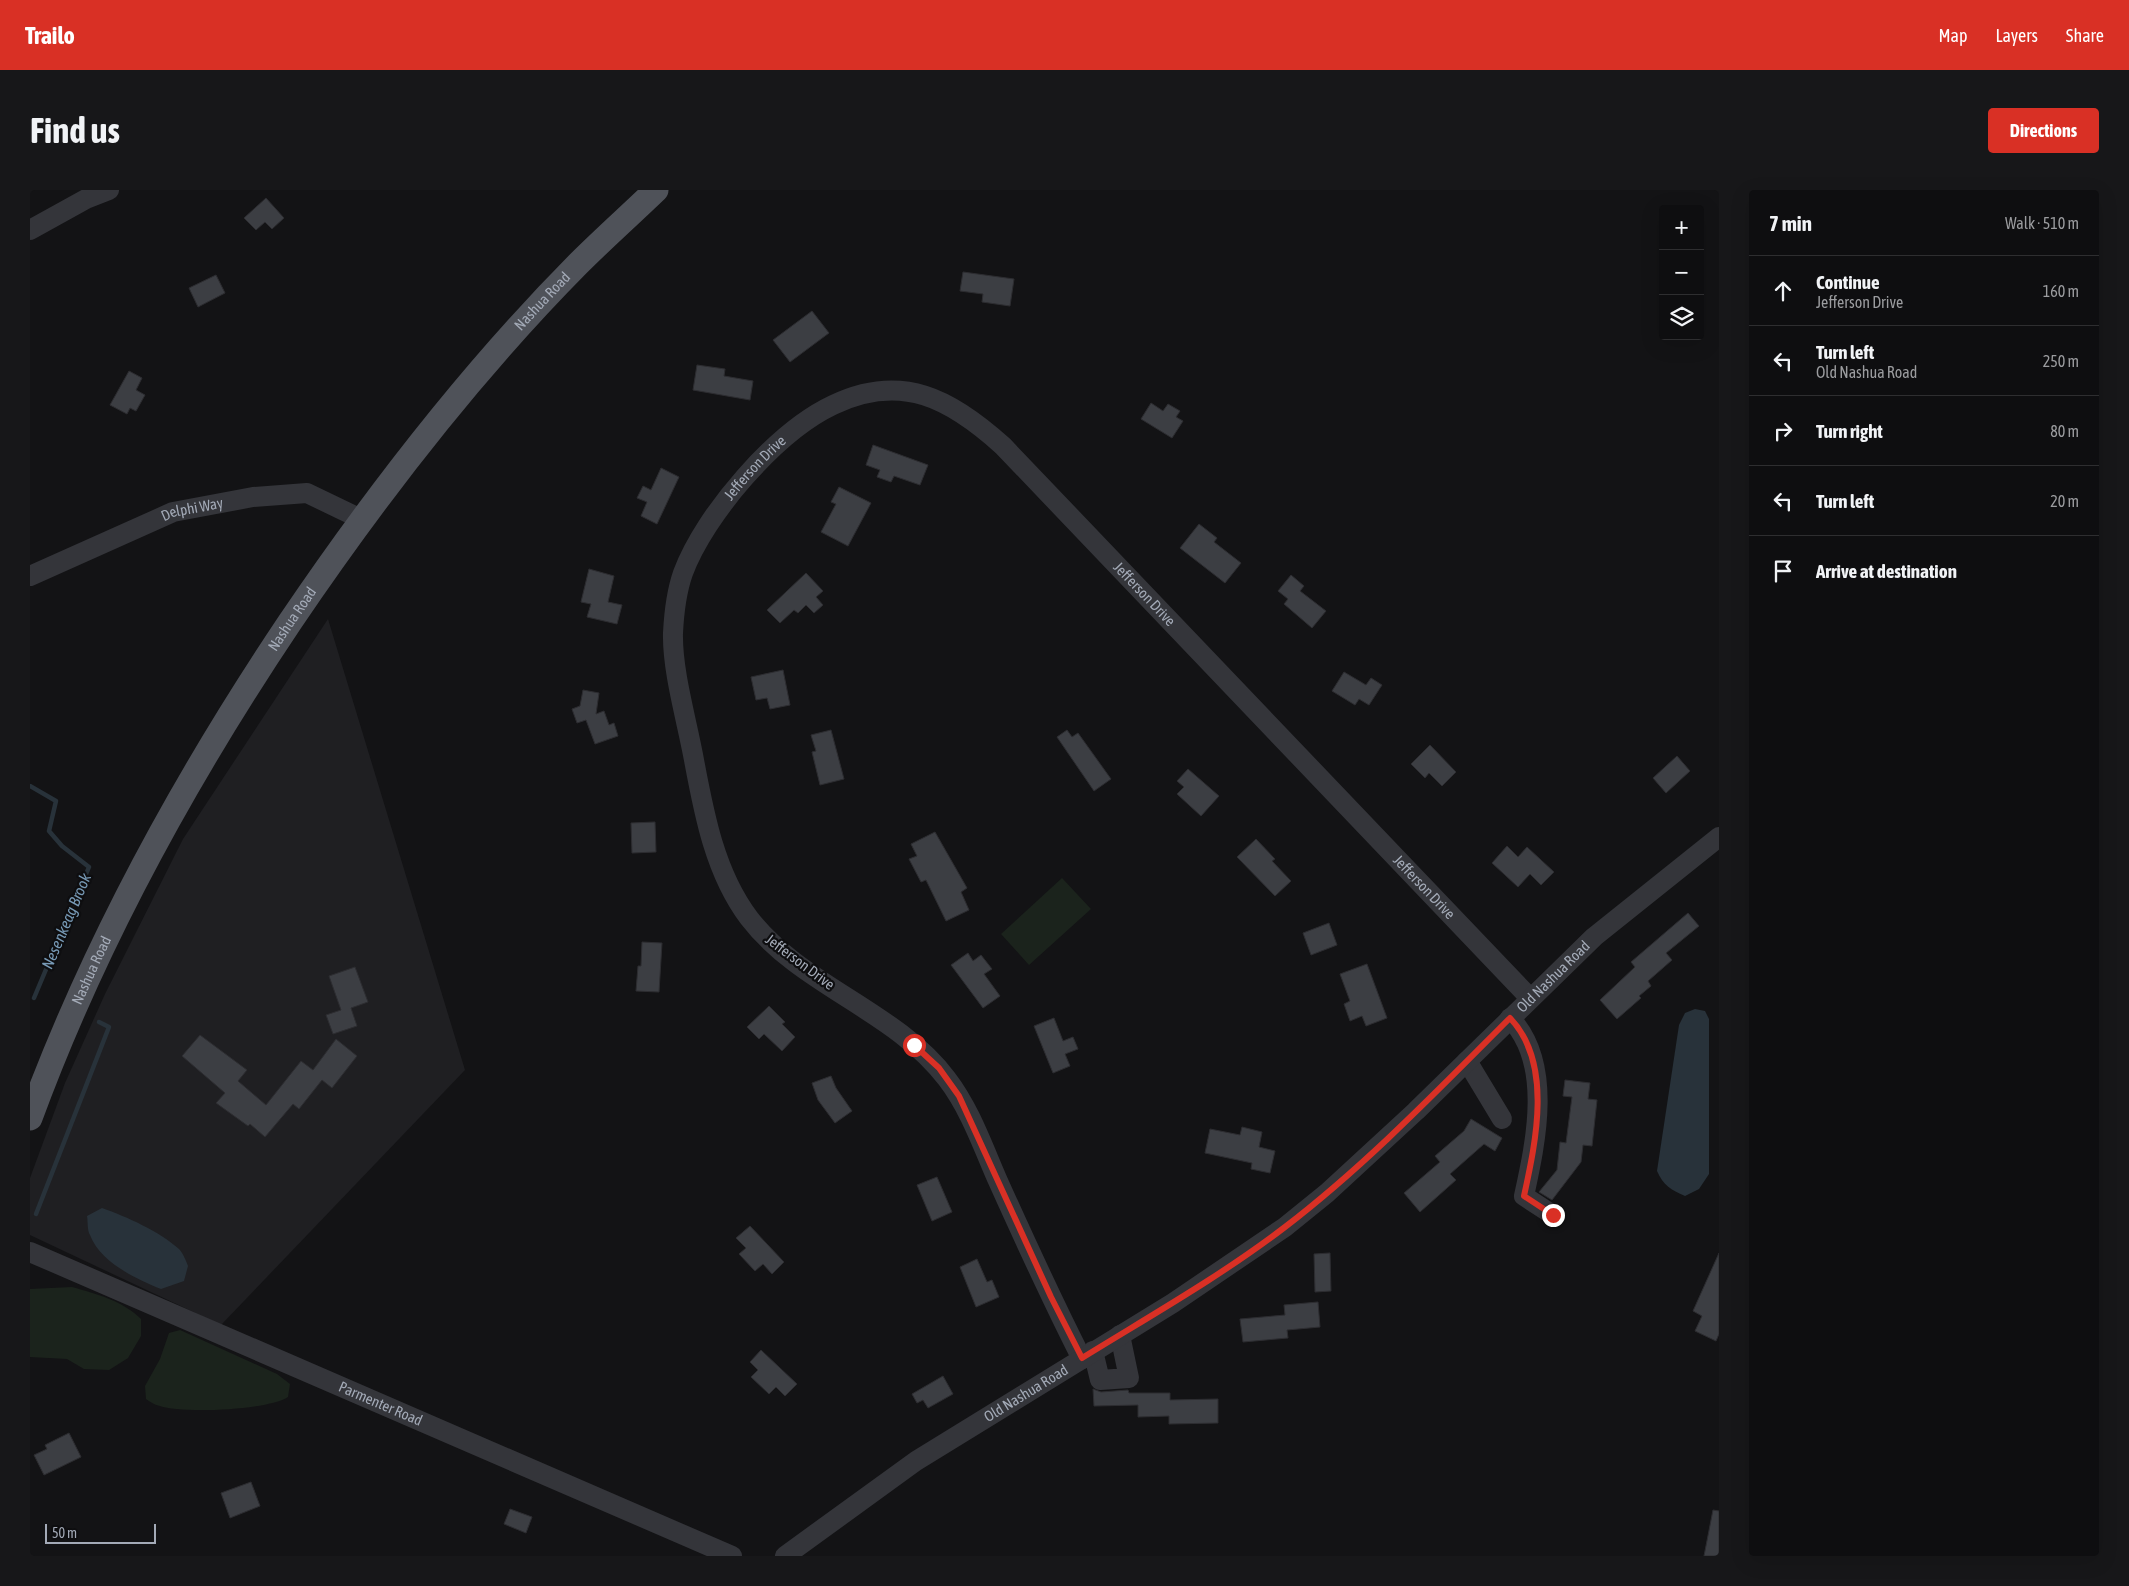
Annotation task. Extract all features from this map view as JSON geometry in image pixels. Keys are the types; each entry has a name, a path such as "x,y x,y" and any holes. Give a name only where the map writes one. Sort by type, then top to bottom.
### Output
{"main road":[{"name":"Nashua Road","path":"30,1118 55,1051 88,974 150,852 238,700 361,518 461,394 578,264 656,190"}],"street":[{"path":"30,230 86,199 109,190"},
{"name":"Jefferson Drive","path":"1120,1335 1128,1378 1100,1380 1088,1355 1051,1297 966,1111 949,1082 914,1045 774,944 740,904 718,858 700,791 674,654 676,602 685,569 700,538 729,497 788,433 832,405 865,393 882,390 900,390 933,398 978,423 1003,446 1530,998"},
{"name":"Delphi Way","path":"30,576 174,512 253,497 307,494 361,518"},
{"name":"Old Nashua Road","path":"785,1556 916,1461 1228,1267 1285,1227 1327,1193 1467,1061 1530,998 1629,908 1719,837"},
{"path":"1510,1018 1522,1032 1536,1071 1536,1142 1524,1196 1553,1215"},
{"path":"1467,1061 1502,1119"},
{"name":"Parmenter Road","path":"30,1252 732,1556"}],"shaded area":[{"path":"328,619 465,1070 221,1325 30,1235 30,1178 65,1083 105,994 183,839"},
{"path":"1062,878 1091,909 1029,965 1001,934"},
{"path":"1695,1009 1705,1011 1709,1019 1709,1174 1699,1189 1685,1196 1668,1186 1657,1171 1679,1025 1685,1013"},
{"path":"102,1208 142,1225 162,1236 179,1249 188,1266 184,1281 161,1289 130,1275 110,1261 95,1245 88,1228 87,1216"},
{"path":"72,1287 100,1295 118,1303 141,1319 141,1336 128,1358 109,1370 84,1369 67,1359 30,1357 30,1289"},
{"path":"180,1330 277,1374 290,1384 288,1397 263,1405 245,1408 205,1410 187,1410 158,1406 149,1401 146,1399 145,1386 160,1359 169,1333"}],"building":[{"path":"266,198 284,218 272,229 265,222 256,230 244,218"},
{"path":"963,272 1014,279 1010,306 982,302 983,294 960,291"},
{"path":"216,275 225,293 198,307 189,288"},
{"path":"812,311 829,333 790,362 773,340"},
{"path":"697,365 725,369 724,376 753,381 750,400 693,390"},
{"path":"129,371 142,378 136,390 145,395 136,411 130,408 127,414 110,405"},
{"path":"1151,403 1163,411 1168,404 1180,411 1176,417 1183,421 1172,438 1141,419"},
{"path":"873,445 928,465 920,485 894,476 891,482 877,477 880,470 866,465"},
{"path":"661,468 679,477 657,524 641,516 647,502 637,498 643,486 651,490"},
{"path":"839,487 871,503 848,546 821,532 836,504 831,502"},
{"path":"1199,524 1217,538 1214,542 1241,563 1225,583 1180,548"},
{"path":"589,569 614,576 608,602 622,605 617,624 587,617 591,604 581,602"},
{"path":"806,573 823,591 816,597 823,605 814,613 806,605 798,613 794,610 780,623 767,610"},
{"path":"1291,575 1304,586 1300,591 1326,611 1312,628 1284,604 1288,599 1278,591"},
{"path":"783,670 790,705 770,709 767,698 756,700 751,677"},
{"path":"1344,672 1366,685 1371,678 1382,685 1369,705 1359,699 1355,705 1332,691"},
{"path":"583,690 599,693 596,714 604,711 609,725 614,723 618,736 595,744 586,720 577,723 572,709 580,706"},
{"path":"831,730 844,779 820,785 812,752 816,751 811,735"},
{"path":"1067,730 1072,737 1078,733 1111,779 1094,791 1057,737"},
{"path":"1430,745 1456,772 1442,786 1429,773 1425,778 1411,764"},
{"path":"1677,756 1690,771 1666,793 1653,778"},
{"path":"1188,769 1219,796 1201,816 1177,794 1184,787 1177,781"},
{"path":"655,822 656,852 632,853 631,823"},
{"path":"935,832 967,888 961,892 969,910 946,921 926,880 921,882 909,859 917,856 911,844"},
{"path":"1256,839 1275,859 1272,861 1291,881 1275,896 1237,857"},
{"path":"1507,846 1518,857 1527,847 1554,872 1541,885 1530,874 1518,887 1492,863"},
{"path":"1688,913 1699,926 1666,953 1672,960 1648,981 1651,986 1639,996 1641,998 1617,1019 1600,1000 1635,967 1631,962"},
{"path":"1329,923 1337,945 1311,955 1303,933"},
{"path":"642,942 662,943 659,992 636,991 638,966 641,966"},
{"path":"968,953 973,961 981,955 992,969 984,974 1000,996 983,1008 951,965"},
{"path":"1367,964 1387,1018 1366,1026 1362,1016 1350,1021 1344,1004 1350,1001 1340,974"},
{"path":"355,967 368,1002 351,1008 357,1026 333,1034 326,1015 341,1010 329,976"},
{"path":"769,1006 785,1022 782,1024 795,1037 782,1051 764,1034 759,1039 747,1027"},
{"path":"1054,1018 1063,1041 1073,1037 1078,1049 1065,1054 1070,1066 1053,1073 1034,1026"},
{"path":"200,1035 247,1070 238,1081 266,1105 301,1061 313,1070 336,1039 357,1056 332,1088 322,1080 299,1109 293,1104 265,1137 250,1124 248,1126 216,1103 225,1093 182,1056"},
{"path":"831,1076 836,1088 852,1111 835,1123 818,1100 812,1083"},
{"path":"1565,1080 1590,1083 1588,1099 1597,1100 1592,1146 1583,1145 1581,1162 1552,1200 1539,1192 1557,1170 1560,1142 1566,1143 1572,1097 1563,1096"},
{"path":"1471,1119 1502,1138 1495,1151 1484,1144 1450,1174 1456,1180 1420,1212 1404,1193 1440,1162 1435,1156 1464,1131"},
{"path":"1242,1127 1262,1132 1259,1147 1275,1151 1270,1173 1251,1169 1252,1163 1205,1153 1210,1129 1240,1135"},
{"path":"937,1177 952,1212 932,1221 917,1185"},
{"path":"750,1226 784,1262 772,1274 763,1264 755,1271 739,1254 746,1248 736,1238"},
{"path":"1330,1253 1331,1291 1315,1292 1314,1254"},
{"path":"1719,1253 1719,1334 1716,1341 1695,1331 1702,1316 1693,1311"},
{"path":"977,1259 987,1282 992,1280 999,1297 976,1307 960,1267"},
{"path":"1318,1302 1320,1327 1287,1330 1288,1338 1243,1342 1240,1319 1285,1315 1284,1305"},
{"path":"761,1350 797,1384 785,1396 776,1387 769,1394 751,1377 758,1370 750,1362"},
{"path":"943,1376 953,1394 928,1408 923,1400 917,1403 912,1394"},
{"path":"1093,1389 1101,1392 1128,1390 1129,1393 1170,1393 1170,1400 1218,1399 1218,1423 1169,1424 1169,1416 1138,1417 1138,1405 1094,1406"},
{"path":"69,1433 81,1457 44,1475 34,1455 47,1449 45,1445"},
{"path":"251,1482 260,1506 230,1518 221,1493"},
{"path":"510,1509 532,1517 526,1533 504,1524"},
{"path":"1713,1510 1719,1511 1719,1556 1704,1556"}],"waterway":[{"name":"Nesenkeag Brook","path":"30,786 56,801 49,831 62,846 89,867 34,998"},
{"name":"Nesenkeag Brook","path":"36,1214 109,1027 99,1022"}],"route":[{"path":"914,1045 939,1068 959,1096 1051,1297 1082,1358 1173,1303 1285,1227 1327,1193 1416,1111 1510,1018 1522,1032 1536,1071 1536,1142 1524,1196 1553,1215"}]}
